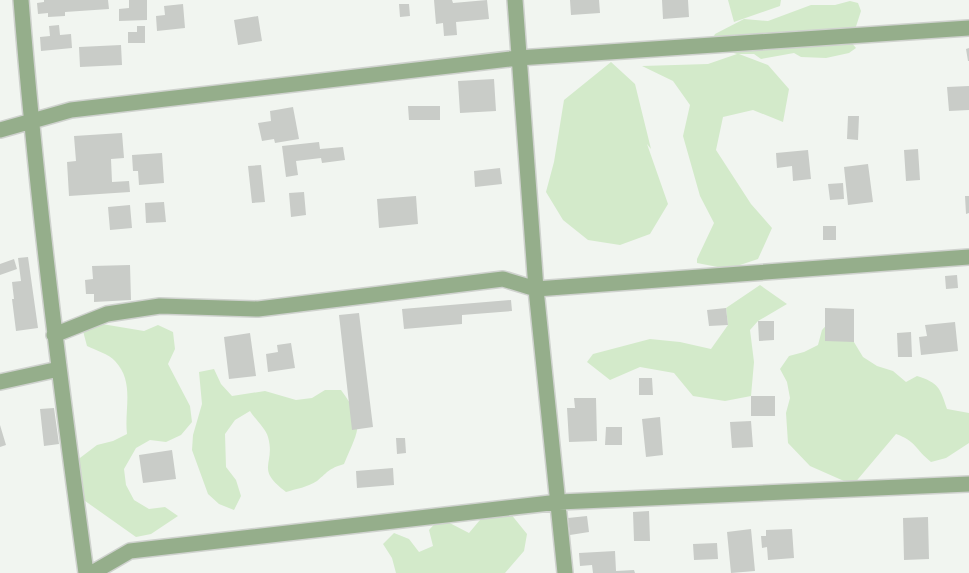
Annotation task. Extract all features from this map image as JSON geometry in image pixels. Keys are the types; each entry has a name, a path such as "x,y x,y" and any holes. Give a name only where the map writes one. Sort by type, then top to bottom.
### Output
{"street":[{"path":"22,0 31,121 54,335 86,573"},
{"path":"515,0 536,289 565,573"},
{"path":"0,130 71,110 518,58 969,28"},
{"path":"54,335 107,314 160,306 258,309 503,279 536,289 969,257"},
{"path":"0,382 58,369"},
{"path":"92,573 130,551 559,502 969,484"}],"green space":[{"path":"728,0 781,0 780,6 734,22"},
{"path":"850,1 858,3 861,11 851,42 856,48 849,53 826,58 801,57 794,53 761,59 754,54 739,54 768,65 789,89 783,122 753,110 723,117 716,150 751,204 772,228 758,259 728,269 697,263 697,259 714,223 700,196 683,136 690,105 673,81 642,66 708,64 737,54 724,50 716,53 713,38 715,34 744,19 768,21 811,5 835,5"},
{"path":"611,62 635,84 651,149 647,144 668,204 650,234 620,245 588,240 563,220 546,192 554,162 564,100"},
{"path":"760,285 787,304 758,321 750,330 754,362 751,396 725,401 693,396 674,373 640,367 610,380 587,362 593,354 650,339 680,342 711,349 728,325 726,308"},
{"path":"833,318 846,329 863,357 877,366 893,371 906,382 917,376 930,381 938,387 947,409 969,413 969,443 946,458 931,462 912,443 896,434 853,485 810,466 788,443 786,413 790,398 787,382 780,369 789,356 804,352 818,345 822,330"},
{"path":"96,323 144,331 158,325 173,332 175,349 168,364 190,406 192,422 181,435 166,442 150,440 136,448 124,469 126,485 134,500 149,509 165,507 178,516 151,534 136,537 71,491 72,464 97,445 113,441 127,434 127,387 121,369 109,356 87,346 83,331"},
{"path":"214,369 221,384 232,396 265,391 296,400 312,398 325,390 341,390 354,411 358,426 344,464 332,469 313,483 286,492 276,484 268,471 270,446 268,437 250,411 235,420 225,434 226,467 236,480 241,496 234,510 219,504 208,494 192,450 193,435 202,404 199,372"},
{"path":"490,508 506,508 527,534 524,551 505,573 396,573 392,558 383,544 394,533 409,539 419,552 433,546 429,530 440,518 469,533"}],"building":[{"path":"44,0 108,0 109,9 65,12 65,16 48,17 48,13 38,14 37,3 44,2"},
{"path":"129,0 147,0 147,20 119,21 119,9 129,8"},
{"path":"434,0 452,0 453,3 487,0 489,19 456,22 457,35 444,36 443,23 436,24"},
{"path":"570,0 599,0 600,13 571,15"},
{"path":"662,0 688,0 689,17 663,19"},
{"path":"183,4 185,28 157,31 156,16 165,15 164,6"},
{"path":"399,4 409,4 410,16 400,17"},
{"path":"258,16 262,41 238,45 234,20"},
{"path":"59,25 60,35 71,34 72,48 41,51 40,37 50,36 49,26"},
{"path":"137,26 145,26 145,43 128,43 128,32 137,32"},
{"path":"121,45 122,65 80,67 79,47"},
{"path":"969,48 969,61 968,61 966,49"},
{"path":"494,79 496,111 460,113 458,81"},
{"path":"969,86 969,110 949,111 947,87"},
{"path":"408,106 440,106 440,120 409,120"},
{"path":"293,107 299,139 275,143 274,139 262,141 258,123 271,121 270,111"},
{"path":"848,116 859,116 858,140 847,139"},
{"path":"122,133 124,158 111,159 112,182 129,181 130,192 69,196 67,162 76,161 74,136"},
{"path":"319,142 320,149 343,147 345,160 322,163 321,158 296,161 298,175 286,177 282,146"},
{"path":"918,149 920,180 906,181 904,150"},
{"path":"808,150 811,179 793,181 792,166 777,168 776,153"},
{"path":"162,153 164,183 139,185 138,171 133,171 132,155"},
{"path":"868,164 873,202 848,205 844,167"},
{"path":"261,165 265,202 252,203 248,166"},
{"path":"500,168 502,184 475,187 474,171"},
{"path":"843,183 844,199 830,200 828,184"},
{"path":"304,192 306,215 291,217 289,193"},
{"path":"416,196 418,224 379,228 377,199"},
{"path":"965,196 969,196 969,213 966,214"},
{"path":"164,202 166,222 146,223 145,203"},
{"path":"130,205 132,228 110,230 108,207"},
{"path":"823,226 836,226 836,240 823,240"},
{"path":"28,257 38,328 16,331 12,282 21,281 18,258"},
{"path":"14,259 17,269 0,275 0,264"},
{"path":"130,265 131,300 94,302 94,294 86,294 85,280 93,279 92,266"},
{"path":"957,275 958,288 946,289 945,276"},
{"path":"511,300 512,311 462,315 462,324 404,329 402,309"},
{"path":"726,308 728,325 709,326 707,310"},
{"path":"825,308 854,309 854,342 825,341"},
{"path":"359,313 373,427 352,430 339,315"},
{"path":"758,321 774,321 774,340 759,341"},
{"path":"955,322 958,351 921,355 919,337 927,336 925,325"},
{"path":"911,332 912,357 898,357 897,333"},
{"path":"250,333 256,376 229,379 224,337"},
{"path":"291,343 295,368 268,372 266,354 278,352 277,345"},
{"path":"639,378 652,378 653,395 639,395"},
{"path":"751,396 775,396 775,416 751,416"},
{"path":"574,398 596,398 597,441 569,442 567,408 575,408"},
{"path":"54,408 59,444 44,446 40,409"},
{"path":"660,417 663,455 646,457 642,419"},
{"path":"751,421 753,447 732,448 730,422"},
{"path":"0,425 6,445 0,447"},
{"path":"606,427 622,427 622,445 605,445"},
{"path":"396,438 405,438 406,453 397,454"},
{"path":"172,450 176,479 143,483 139,455"},
{"path":"393,468 394,485 357,488 356,471"},
{"path":"649,511 650,541 634,541 633,512"},
{"path":"587,516 589,532 570,535 568,518"},
{"path":"928,517 929,559 904,560 903,518"},
{"path":"751,529 755,571 731,573 727,532"},
{"path":"792,529 794,558 768,560 767,547 762,548 761,536 766,536 766,530"},
{"path":"717,543 718,559 694,560 693,544"},
{"path":"615,551 616,571 634,570 635,573 593,573 592,565 580,566 579,553"}]}
